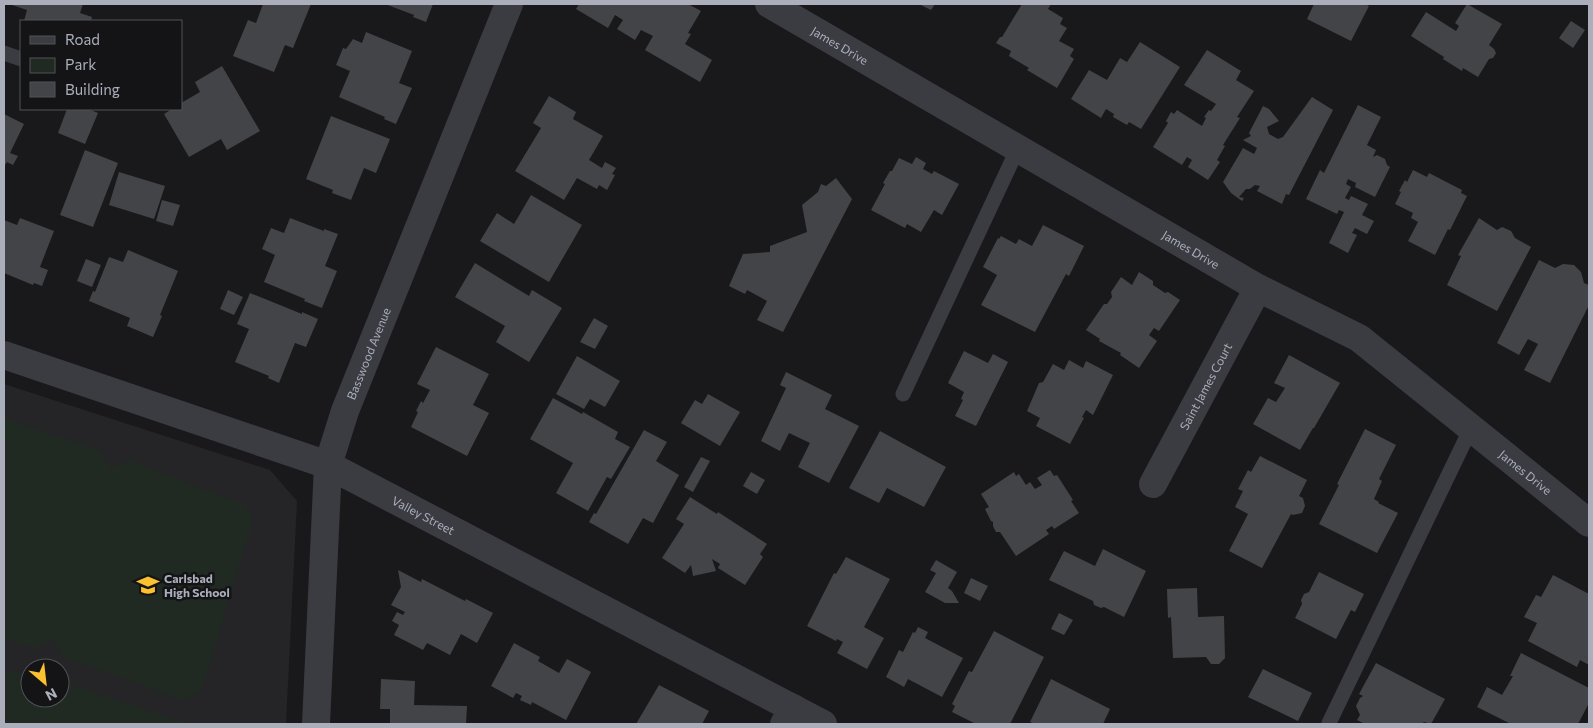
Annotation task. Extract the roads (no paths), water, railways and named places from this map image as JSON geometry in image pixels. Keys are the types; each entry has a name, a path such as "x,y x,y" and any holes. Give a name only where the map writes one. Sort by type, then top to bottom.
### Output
{"street":[{"name":"Basswood Avenue","path":"316,724 328,465 348,402 509,4"},
{"name":"James Drive","path":"769,4 1258,288 1360,338 1589,523"},
{"name":"Saint James Court","path":"1153,484 1258,288"},
{"name":"Valley Street","path":"4,355 328,465 789,716 823,724"}],"lane":[{"path":"4,53 20,59"},
{"path":"903,394 1018,148"},
{"path":"1329,723 1471,428"}],"place":[{"name":"Carlsbad High School","path":"148,585"}]}
